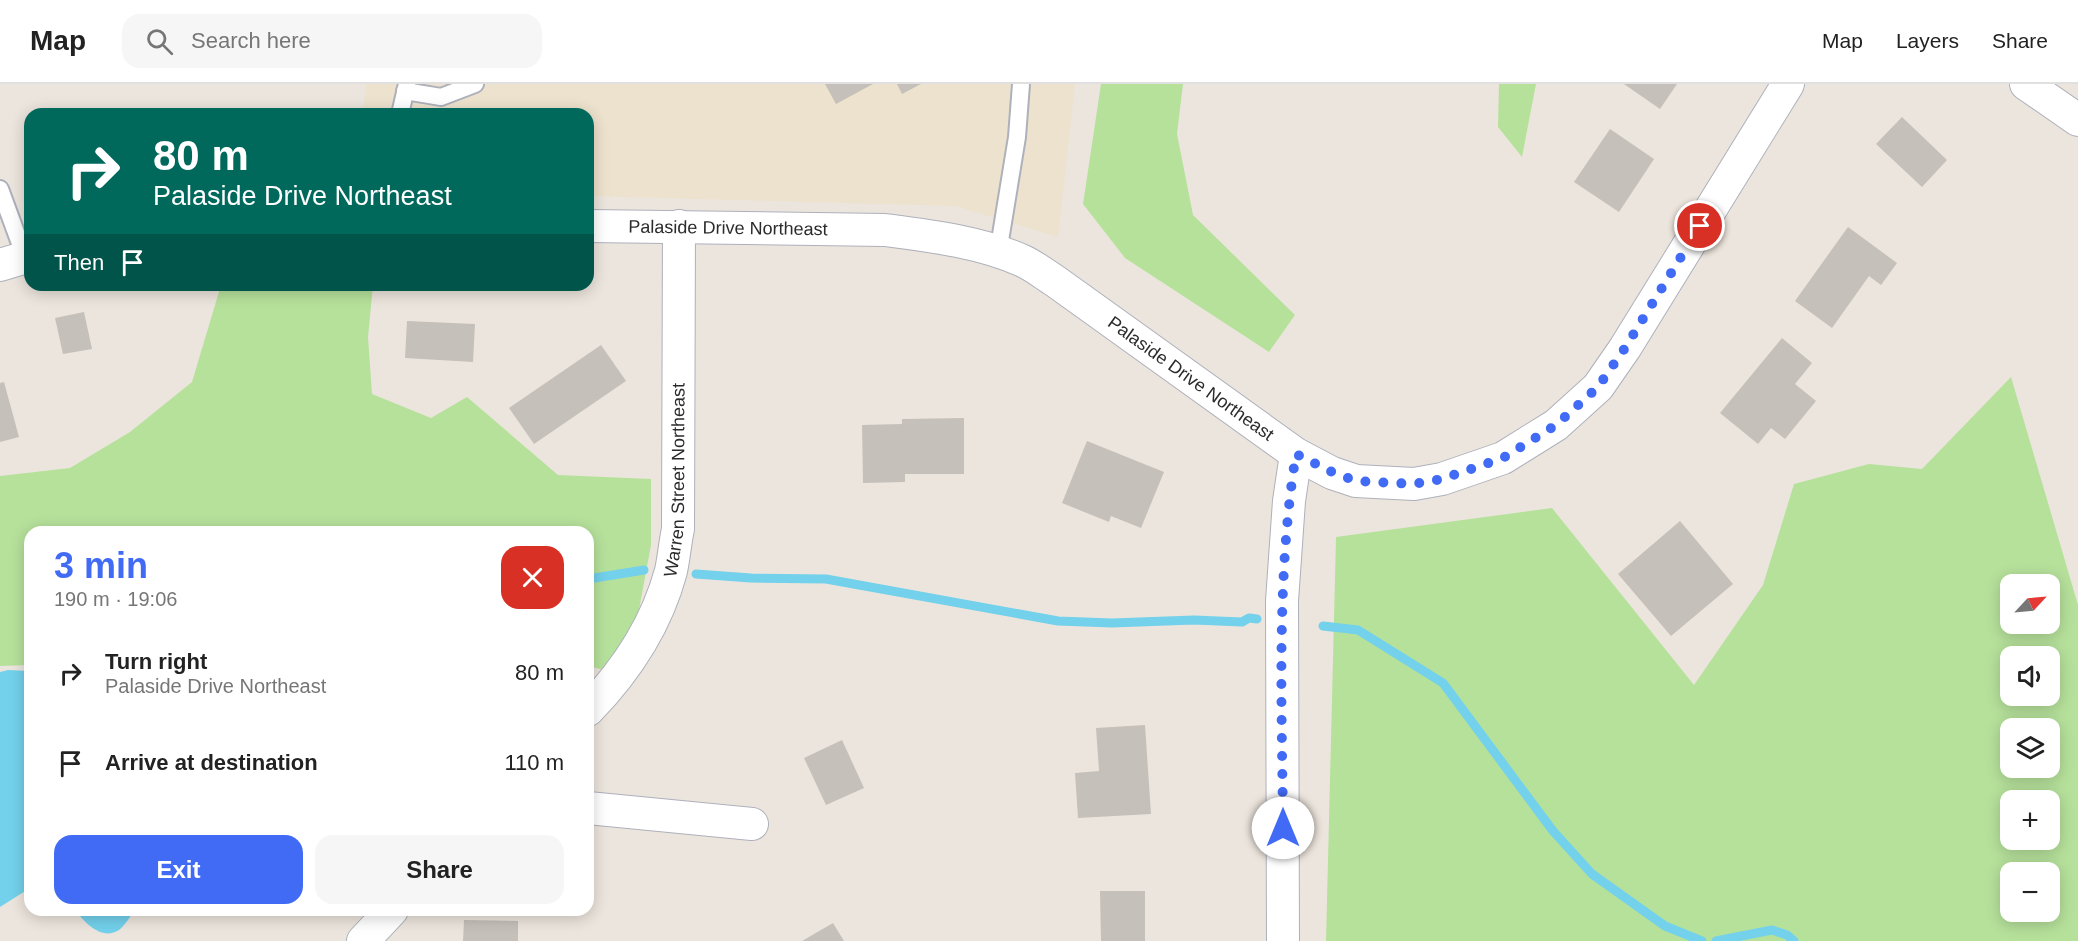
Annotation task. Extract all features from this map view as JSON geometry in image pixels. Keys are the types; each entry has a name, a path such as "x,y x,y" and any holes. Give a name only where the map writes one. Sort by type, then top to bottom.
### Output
{"street":[{"name":"Palaside Drive Northeast","path":"594,226 885,230 930,236 998,253 1023,261 1055,281 1296,454 1356,481 1414,484 1442,479 1503,458 1556,425 1598,387 1625,348 1788,84"},
{"path":"2026,84 2078,120"},
{"name":"Warren Street Northeast","path":"594,703 627,666 660,605 671,570 678,529 680,226"},
{"path":"1283,941 1282,601 1289,501 1296,454"},
{"path":"594,809 752,824"},
{"path":"363,941 386,916"}],"lane":[{"path":"401,108 406,88 441,97 475,84"},
{"path":"998,253 1017,137 1021,84"},
{"path":"0,189 18,259"}],"shaded area":[{"path":"366,84 1075,84 1058,237 955,206 594,196 594,108 364,108"}],"green space":[{"path":"1101,84 1183,84 1177,134 1193,215 1295,315 1269,352 1125,258 1083,204"},
{"path":"1499,84 1536,84 1522,157 1498,127"},
{"path":"219,291 372,291 368,337 372,394 431,418 467,397 558,475 651,479 651,545 638,615 604,670 594,668 594,526 24,526 24,665 0,666 0,476 70,468 130,432 192,382"},
{"path":"2011,377 2078,605 2078,941 1326,941 1336,537 1552,508 1694,685 1763,585 1794,484 1869,464 1922,469"}],"water":[{"path":"24,671 24,892 0,907 0,672"},
{"path":"80,916 130,916 119,930 113,933 100,932"}],"building":[{"path":"825,84 873,84 836,104"},
{"path":"897,84 921,84 902,94"},
{"path":"1624,84 1677,84 1660,109"},
{"path":"1902,117 1947,160 1922,187 1876,144"},
{"path":"1610,129 1654,159 1619,212 1574,182"},
{"path":"1848,227 1897,263 1881,285 1869,276 1832,328 1795,301"},
{"path":"84,312 92,349 63,354 55,318"},
{"path":"407,321 475,324 473,362 405,358"},
{"path":"1782,338 1812,363 1795,384 1816,401 1785,439 1771,428 1758,444 1720,413"},
{"path":"601,345 626,381 534,444 509,408"},
{"path":"4,382 19,437 0,442 0,383"},
{"path":"964,418 964,474 905,474 905,482 863,483 862,425 902,424 902,419"},
{"path":"1087,441 1164,472 1141,528 1111,516 1109,522 1062,503"},
{"path":"1680,521 1733,584 1671,636 1618,574"},
{"path":"1145,725 1151,814 1078,818 1075,773 1099,771 1096,728"},
{"path":"842,740 864,788 826,805 804,758"},
{"path":"1100,891 1145,891 1145,941 1101,941"},
{"path":"464,920 518,921 518,941 463,941"},
{"path":"833,923 844,941 802,941"}],"waterway":[{"path":"594,578 644,570"},
{"path":"696,574 751,578 826,579 1058,621 1242,622 1249,618 1257,619"},
{"path":"1323,626 1358,630 1443,683 1553,831 1592,874 1665,926 1702,941"},
{"path":"1716,941 1772,930 1787,935 1794,941"}],"route":[{"path":"1283,828 1282,601 1289,501 1296,454 1356,481 1414,484 1442,479 1503,458 1556,425 1598,387 1625,348 1700,226"}]}
